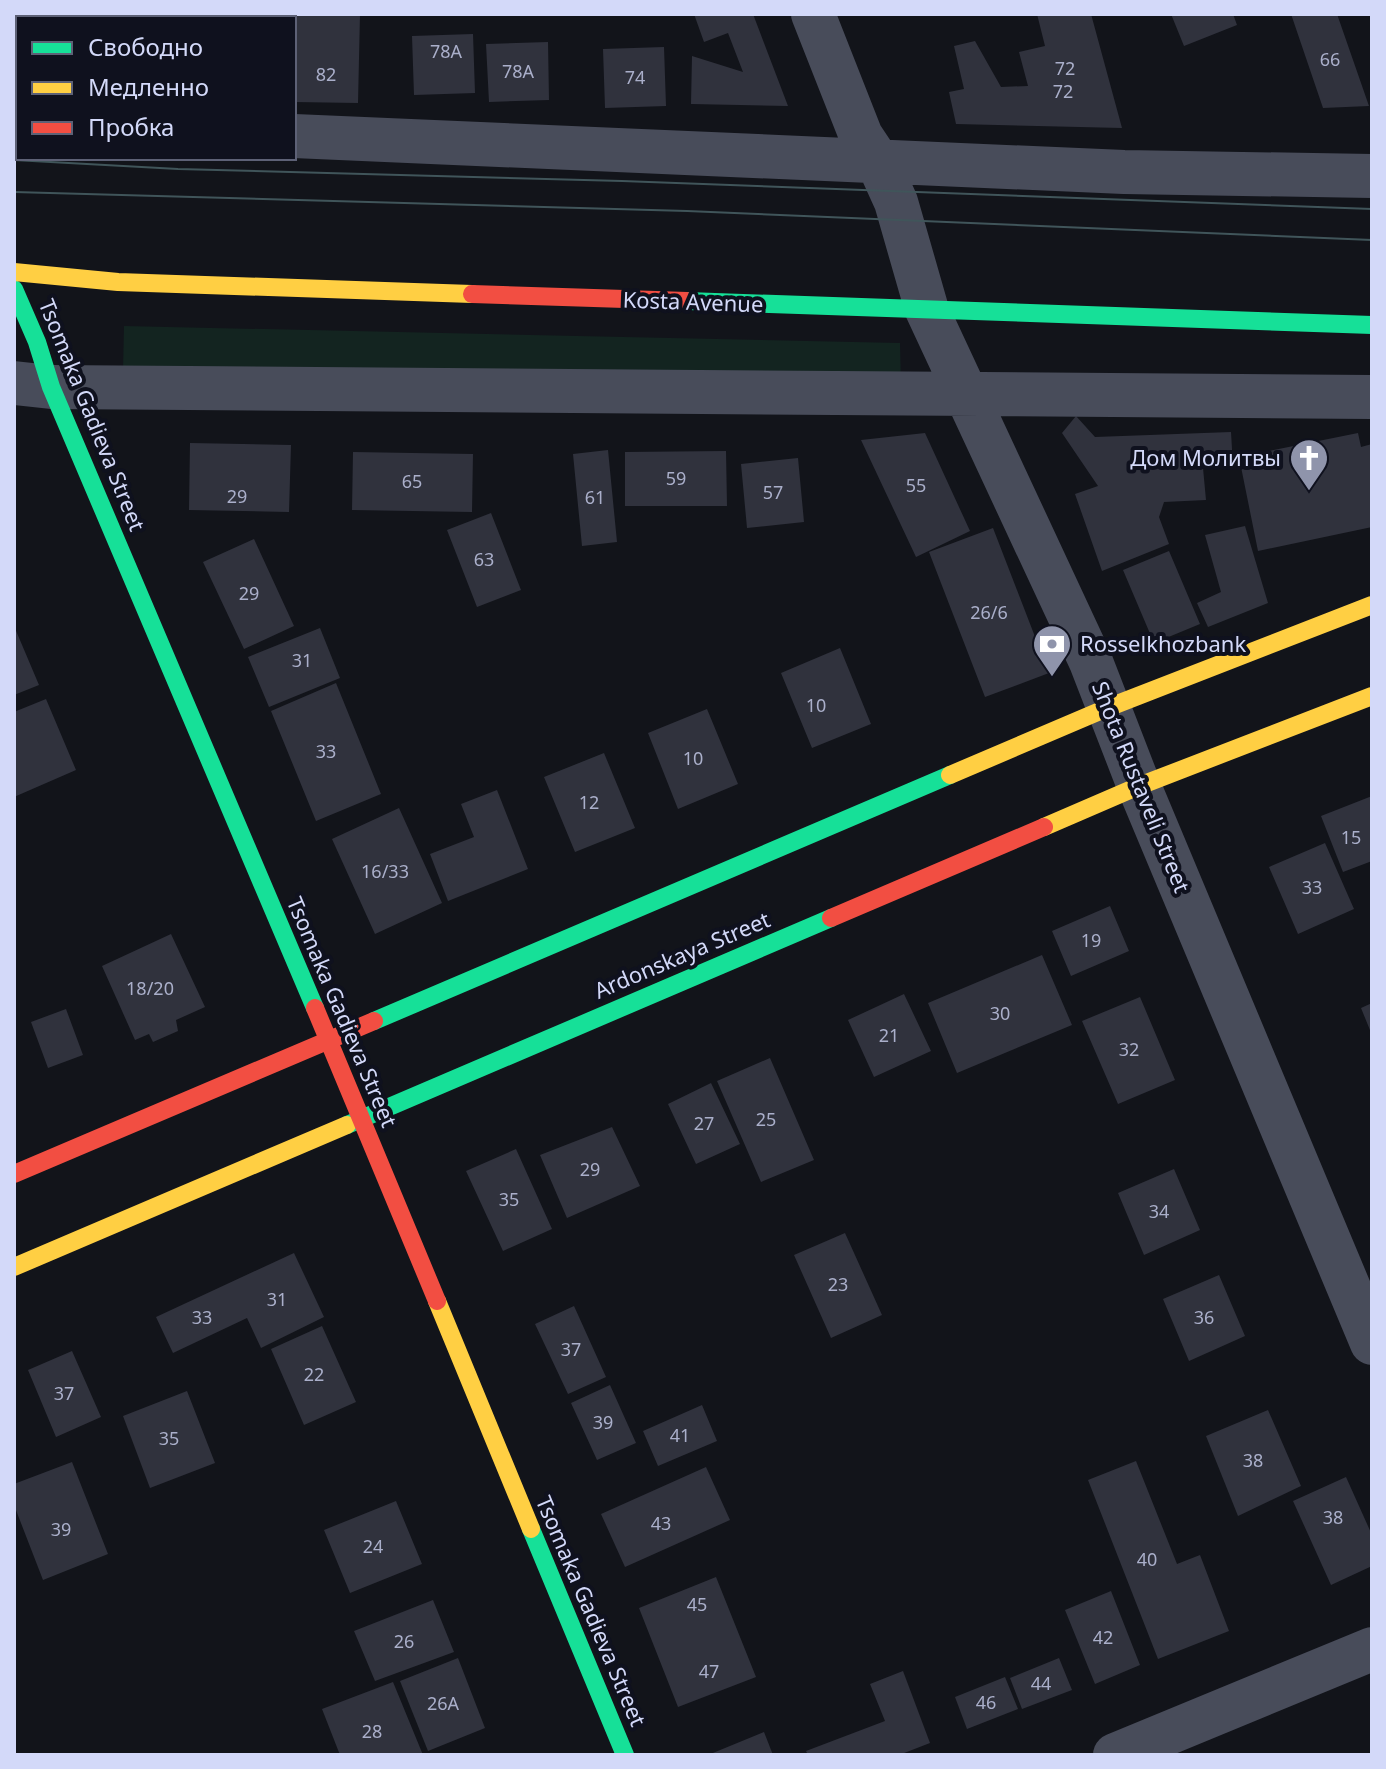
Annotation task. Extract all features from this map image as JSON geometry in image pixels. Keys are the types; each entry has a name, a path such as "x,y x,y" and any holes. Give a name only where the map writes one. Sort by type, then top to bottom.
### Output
{"main road":[{"name":"Kosta Avenue","path":"14,272 118,282 1372,325"},
{"name":"Tsomaka Gadieva Street","path":"14,289 37,342 32,385 327,1041 625,1755"},
{"path":"14,1174 1107,708 1372,605"},
{"name":"Ardonskaya Street","path":"14,1267 1139,786 1372,696"}],"street":[{"name":"Shota Rustaveli Street","path":"813,14 861,136 877,160 896,202 927,310 1091,662 1139,786 1372,1343"},
{"path":"296,136 1124,172 1372,176"},
{"path":"32,385 1372,397"},
{"path":"1115,1755 1372,1649"}],"green space":[{"path":"124,326 900,343 901,386 123,371"}],"building":[{"path":"14,14 360,14 358,103 296,102 296,16 16,16 16,43"},
{"path":"694,14 753,14 788,106 691,104 692,56 743,72 728,33 704,42"},
{"path":"1037,14 1091,14 1122,128 956,124 949,92 964,89 954,46 975,41 1001,87 1028,86 1019,52 1045,46"},
{"path":"1171,14 1233,14 1237,25 1184,46"},
{"path":"1291,14 1337,14 1369,106 1323,108"},
{"path":"473,34 475,93 414,95 412,36"},
{"path":"548,42 549,100 489,102 486,44"},
{"path":"664,47 666,106 605,108 603,49"},
{"path":"1076,416 1095,437 1231,432 1233,466 1203,468 1206,500 1164,502 1159,517 1169,544 1102,571 1075,494 1098,486 1062,433"},
{"path":"925,433 970,531 916,557 861,440"},
{"name":"Дом Молитвы","path":"1358,433 1361,447 1372,444 1372,527 1258,551 1239,457"},
{"path":"190,443 291,445 289,512 189,510"},
{"path":"608,450 617,542 582,546 573,454"},
{"path":"726,451 727,506 625,506 625,452"},
{"path":"353,452 473,454 472,512 352,510"},
{"path":"798,458 804,522 747,528 741,464"},
{"path":"491,513 521,590 477,607 447,530"},
{"path":"1245,526 1268,603 1208,627 1197,603 1221,592 1205,535"},
{"path":"993,528 1049,673 985,697 929,552"},
{"path":"254,539 294,626 244,649 203,562"},
{"path":"1169,551 1200,624 1154,643 1123,570"},
{"path":"14,626 39,685 14,695"},
{"path":"320,628 340,678 269,707 248,657"},
{"path":"840,648 871,724 812,748 781,673"},
{"path":"336,683 381,794 316,821 271,711"},
{"path":"46,699 76,770 14,797 14,712"},
{"path":"707,709 738,784 678,809 648,733"},
{"path":"604,753 635,828 575,852 544,777"},
{"path":"497,790 528,869 448,901 430,854 474,837 461,804"},
{"path":"1372,796 1372,861 1343,872 1321,816"},
{"path":"399,808 442,903 375,934 332,839"},
{"path":"1325,843 1354,909 1298,934 1269,867"},
{"path":"1110,906 1129,951 1071,976 1052,931"},
{"path":"171,934 205,1007 176,1020 178,1031 153,1042 149,1034 135,1040 102,966"},
{"path":"1042,955 1072,1025 957,1073 928,1003"},
{"path":"904,994 931,1051 874,1077 848,1020"},
{"path":"1140,997 1175,1080 1118,1104 1082,1021"},
{"path":"1372,1003 1372,1035 1361,1008"},
{"path":"66,1009 83,1055 48,1068 31,1022"},
{"path":"770,1058 814,1160 761,1182 717,1081"},
{"path":"711,1083 740,1144 696,1164 668,1104"},
{"path":"612,1127 640,1186 567,1218 540,1155"},
{"path":"516,1149 552,1229 503,1251 466,1171"},
{"path":"1174,1169 1200,1230 1144,1255 1118,1193"},
{"path":"845,1233 882,1315 831,1338 794,1255"},
{"path":"294,1253 324,1317 261,1348 247,1318 173,1353 156,1317"},
{"path":"1219,1275 1245,1336 1189,1361 1163,1299"},
{"path":"574,1306 606,1377 568,1394 535,1324"},
{"path":"322,1326 356,1402 304,1425 271,1349"},
{"path":"72,1351 101,1417 56,1437 28,1370"},
{"path":"610,1385 636,1443 597,1460 571,1403"},
{"path":"187,1391 215,1463 150,1488 123,1416"},
{"path":"702,1405 717,1441 658,1466 643,1431"},
{"path":"1268,1410 1301,1486 1238,1516 1206,1436"},
{"path":"1136,1461 1177,1564 1200,1555 1229,1631 1158,1659 1088,1480"},
{"path":"72,1462 108,1554 43,1580 14,1505 14,1484"},
{"path":"706,1467 730,1520 625,1567 601,1514"},
{"path":"1346,1477 1372,1535 1372,1566 1331,1585 1293,1501"},
{"path":"396,1501 422,1564 350,1593 324,1530"},
{"path":"716,1577 756,1677 678,1707 639,1608"},
{"path":"1111,1591 1140,1665 1095,1684 1065,1610"},
{"path":"433,1600 454,1652 375,1681 354,1631"},
{"path":"458,1658 485,1728 428,1751 400,1681"},
{"path":"1059,1658 1072,1690 1022,1709 1010,1678"},
{"path":"903,1671 930,1743 899,1755 808,1755 806,1751 885,1721 870,1684"},
{"path":"1005,1677 1018,1709 967,1729 955,1697"},
{"path":"393,1682 423,1755 340,1755 322,1709"},
{"path":"764,1732 773,1755 708,1755"}],"tram line":[{"path":"14,160 178,169 622,181 1372,209"},
{"path":"14,192 687,211 1372,240"}],"traffic: fast":[{"path":"14,289 37,342 51,387 315,1008"},
{"path":"687,301 1372,325"},
{"path":"374,1021 950,775"},
{"path":"347,1125 831,918"},
{"path":"531,1529 625,1755"}],"traffic: slow":[{"path":"14,272 118,282 472,294"},
{"path":"950,775 1107,708 1372,605"},
{"path":"1044,827 1139,786 1372,696"},
{"path":"14,1267 347,1125"},
{"path":"437,1301 531,1529"}],"traffic: jam":[{"path":"472,294 687,301"},
{"path":"831,918 1044,827"},
{"path":"315,1008 437,1301"},
{"path":"14,1174 374,1021"}],"place":[{"name":"Дом Молитвы","path":"1309,492"},
{"name":"Rosselkhozbank","path":"1052,678"}]}
